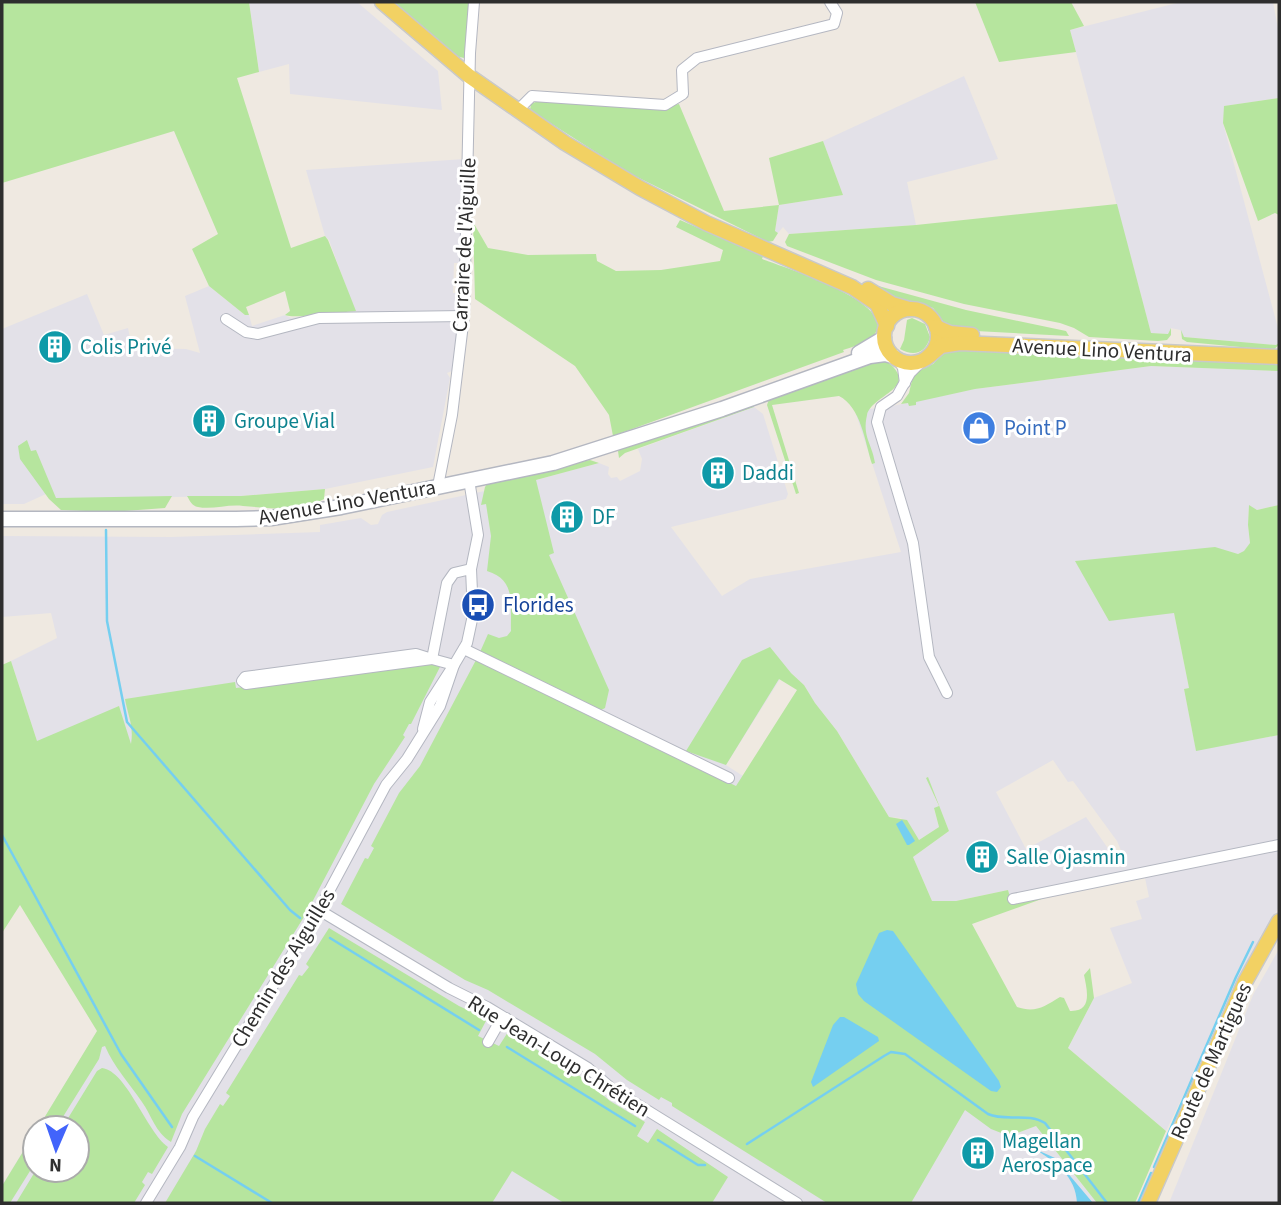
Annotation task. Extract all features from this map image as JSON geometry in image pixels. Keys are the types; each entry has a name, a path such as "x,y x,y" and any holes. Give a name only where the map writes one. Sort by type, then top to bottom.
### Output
{"main road":[{"path":"382,2 469,76 565,143 640,188 706,223 866,296 880,309 886,332 886,346 896,358 913,363 925,359 938,340 936,327 928,315 892,304 859,284 792,260"},
{"path":"886,332 894,316 910,310"},
{"name":"Avenue Lino Ventura","path":"936,327 956,334 1173,346 1279,356"},
{"name":"Avenue Lino Ventura","path":"684,420 759,388 863,352 886,332"},
{"name":"Avenue Lino Ventura","path":"925,359 941,346 960,343 1279,356"},
{"name":"Avenue Lino Ventura","path":"2,519 271,517 341,507 553,463 722,409 870,356 885,354 896,358"},
{"name":"Route de Martigues","path":"1148,1203 1245,982 1279,921"}],"street":[{"name":"Carraire de l'Aiguille","path":"438,486 452,415 464,316 469,76 474,2"},
{"path":"518,110 532,96 665,105 683,94 682,70 697,58 834,24 837,13 830,2"},
{"path":"226,319 246,332 258,334 318,318 464,316"},
{"path":"896,358 903,368 905,384"},
{"path":"925,359 909,373 897,396 880,409 877,426 913,543 930,664 947,693"},
{"path":"432,659 246,684 242,681 245,677 416,654 454,665 472,628 473,615 471,569 478,535 468,480"},
{"path":"432,659 446,587 454,573 471,569"},
{"path":"464,649 729,778"},
{"name":"Chemin des Aiguilles","path":"146,1203 180,1147 193,1117 319,910 386,785 407,759 446,695 454,665"},
{"path":"1013,899 1279,845"},
{"name":"Rue Jean-Loup Chrétien","path":"319,910 449,989 506,1018 588,1068 622,1095 797,1203"},
{"path":"488,1042 506,1018"}],"shaded area":[{"path":"249,2 357,2 438,71 442,110 290,94 289,64 259,72"},
{"path":"1181,2 1273,2 1279,34 1279,98 1225,106 1223,123 1279,332 1279,343 1276,345 1184,337 1180,330 1171,328 1168,334 1151,333 1070,30"},
{"path":"964,76 998,159 907,182 916,225 789,234 783,227 778,233 775,232 779,205 843,195 823,141"},
{"path":"464,159 461,263 454,263 453,293 460,293 460,308 452,371 447,373 450,378 433,467 325,489 241,496 49,499 46,494 24,504 2,504 2,329 87,294 104,335 128,328 132,348 186,349 200,353 185,296 209,286 245,315 249,315 252,326 285,315 291,318 355,311 329,240 325,236 306,170"},
{"path":"1151,366 1279,371 1279,505 1257,510 1249,506 1250,543 1244,552 1075,561 1174,613 1189,688 1184,689 1196,750 1279,735 1279,907 1261,935 1166,1131 1068,1048 1094,998 1132,983 1110,928 1142,919 1136,901 1149,897 1145,878 1011,904 1008,890 956,901 932,901 913,857 949,831 928,778 939,807 934,809 939,827 919,840 901,818 889,817 837,731 804,685 791,673 780,679 726,765 743,776 896,1054 1009,1136 1036,1126 1097,1203 2,1203 2,1186 21,1155 21,1184 91,1184 91,1114 47,1114 108,1014 37,741 11,661 57,638 51,613 2,617 2,536 171,537 320,532 320,525 361,518 371,525 378,524 382,515 387,512 536,480 599,463 609,467 608,474 611,478 617,477 620,481 640,471 642,459 638,449 754,407 763,414 788,494 786,499 671,527 722,596 750,579 901,552 855,411 975,389","holes":["1053,760 1068,782 1073,781 1117,841 1127,865 1118,867 1086,817 1026,849 996,792"]},
{"path":"1279,949 1279,1203 1169,1203 1253,995"}],"green space":[{"path":"2,2 249,2 259,72 237,78 291,248 325,236 356,311 308,316 285,315 290,311 285,291 246,307 249,315 245,315 209,286 192,249 218,234 174,131 2,183"},
{"path":"393,2 470,2 467,53 464,58 456,56"},
{"path":"975,2 1071,2 1084,26 1070,30 1076,52 999,62"},
{"path":"1279,98 1279,215 1275,213 1258,221 1223,123 1224,106"},
{"path":"538,101 659,108 679,104 724,211 779,205 775,231 778,233 773,241 768,242 627,172 530,110 531,104"},
{"path":"823,141 843,195 779,205 769,158"},
{"path":"1117,204 1151,333 1168,334 1171,328 1171,335 1167,340 1089,337 1060,323 964,304 876,280 787,246 785,242 789,234 916,225"},
{"path":"680,220 763,256 762,259 839,290 873,314 878,327 869,340 843,350 844,352 613,436 609,415 575,366 475,299 473,222 488,248 528,255 596,254 597,261 616,271 661,270 720,261 723,250 676,227"},
{"path":"871,284 966,310 1066,331 1069,336 957,330 945,324 933,308 918,302 899,301"},
{"path":"912,318 925,324 930,337 926,347 915,353 900,349 907,320"},
{"path":"1181,330 1184,337 1279,345 1273,350 1187,342 1182,339"},
{"path":"959,347 1279,364 1279,371 1151,366 975,389 916,402 916,405 901,404 909,393 916,372 933,364 948,349"},
{"path":"872,359 885,360 899,377 892,390 877,401 867,415 867,435 875,463 872,464 857,417 839,396 772,405 799,493 796,494 767,405 769,399"},
{"path":"743,405 754,407 625,453 619,458 618,451 621,449"},
{"path":"27,440 31,451 36,450 56,498 172,496 165,508 111,512 61,510 49,499 20,459 18,446"},
{"path":"590,460 599,463 536,480 554,553 549,555 609,690 605,708 599,711 480,652 488,634 499,638 507,636 511,631 508,587 497,575 487,571 491,536 486,504 481,505 485,487 489,481"},
{"path":"325,489 324,499 305,506 284,509 237,506 203,508 194,506 187,496 241,496"},
{"path":"1249,505 1257,510 1279,505 1279,735 1196,751 1184,689 1189,688 1174,613 1109,621 1075,561 1215,547 1238,554 1250,543"},
{"path":"770,647 804,685 837,731 889,817 907,820 919,840 939,827 934,808 939,806 926,778 928,777 949,831 913,857 932,901 956,901 1008,890 1012,904 1050,896 972,924 1017,1007 1039,1008 1060,997 1064,998 1070,1011 1082,1008 1087,999 1084,975 1090,968 1094,998 1068,1048 1166,1131 1135,1203 1097,1203 1036,1126 1009,1136 991,1129 965,1110 911,1203 827,1203 672,1106 672,1103 661,1097 659,1100 627,1080 595,1054 488,990 465,980 341,904 365,858 368,859 374,848 371,846 399,793 420,766 476,660 736,786 797,690 779,679 726,765 686,751 742,660"},
{"path":"11,661 37,741 119,706 131,744 131,726 125,699 235,682 236,688 432,663 440,667 403,735 405,737 374,784 307,912 182,1114 171,1142 157,1129 105,1046 65,1114 47,1114 97,1031 20,905 2,933 2,665"},
{"path":"329,928 459,1006 487,1019 478,1036 499,1046 508,1032 581,1077 610,1101 645,1122 637,1136 648,1143 657,1129 728,1177 712,1203 564,1203 512,1171 492,1203 165,1203 220,1104 223,1106 230,1096 226,1093 299,975 302,976 309,967 306,964"},
{"path":"102,1068 120,1079 152,1128 168,1147 152,1174 148,1172 142,1182 145,1185 134,1203 16,1203 28,1184 91,1184 91,1114 71,1114 97,1071"},
{"path":"21,1155 22,1184 10,1203 2,1203 2,1186"}],"water":[{"path":"902,820 915,841 909,845 896,824"},
{"path":"893,931 999,1081 1001,1087 997,1092 991,1091 864,1001 858,994 856,984 879,933"},
{"path":"840,1017 878,1037 879,1041 813,1087 811,1082 833,1025"},
{"path":"1035,1149 1055,1158 1093,1203 1077,1203 1069,1177"}],"waterway":[{"path":"106,530 107,621 127,722 290,910 300,918"},
{"path":"2,835 121,1054 172,1127"},
{"path":"330,938 479,1030"},
{"path":"1154,1167 1253,942"},
{"path":"507,1047 635,1126"},
{"path":"747,1144 891,1052 905,1054 988,1114 1031,1118 1045,1123 1107,1203"},
{"path":"658,1140 698,1165 705,1165"},
{"path":"195,1156 272,1203"},
{"path":"1138,1203 1151,1173"}],"place":[{"name":"Colis Privé","path":"55,347"},
{"name":"Groupe Vial","path":"209,421"},
{"name":"Point P","path":"979,428"},
{"name":"Daddi","path":"718,473"},
{"name":"DF","path":"567,517"},
{"name":"Florides","path":"478,605"},
{"name":"Salle Ojasmin","path":"982,857"},
{"name":"Magellan Aerospace","path":"978,1153"}]}
